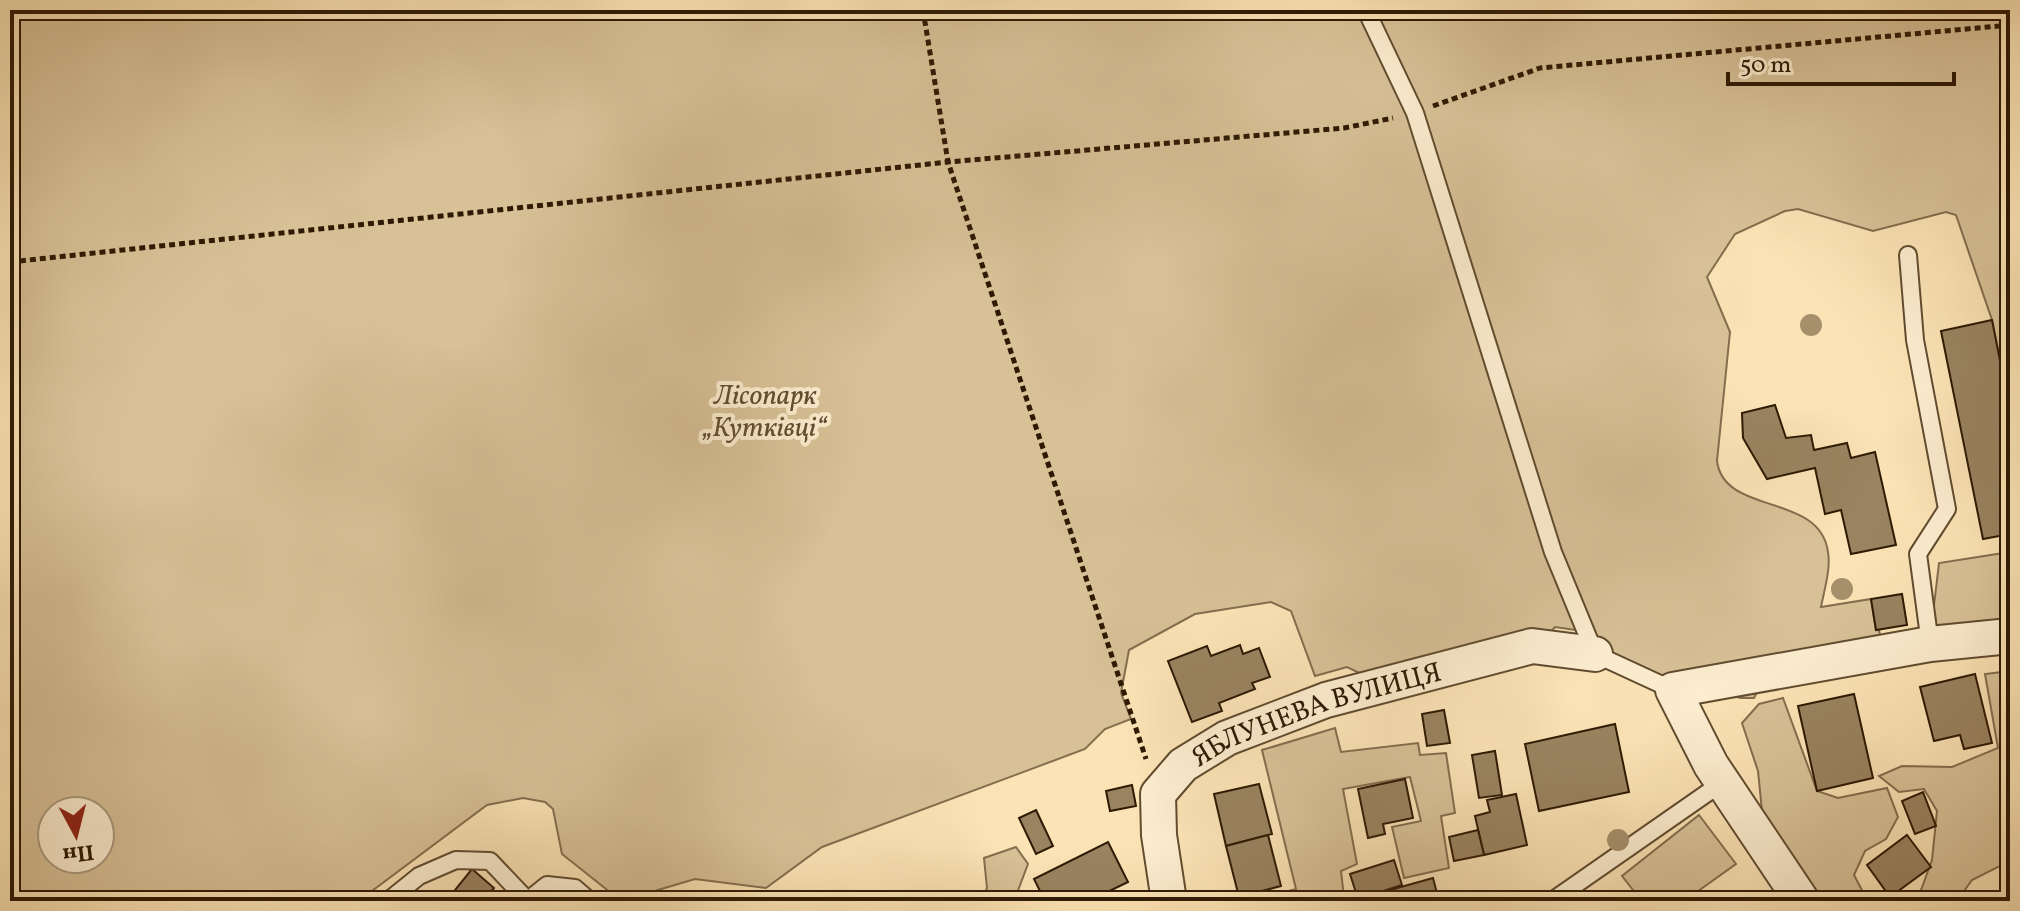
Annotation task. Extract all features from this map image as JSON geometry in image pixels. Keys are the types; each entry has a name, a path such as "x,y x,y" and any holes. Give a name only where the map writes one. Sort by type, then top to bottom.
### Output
{"street":[{"path":"1802,901 1723,782 1673,690 1930,644 2010,636"},
{"name":"ЯБЛУНЕВА ВУЛИЦЯ","path":"1158,794 1183,765 1227,738 1326,700 1532,646 1595,654"},
{"path":"1158,794 1159,835 1169,901"}],"lane":[{"path":"1366,10 1415,113 1553,552 1595,654 1673,690"},
{"path":"1908,255 1915,340 1947,509 1918,554 1930,644"},
{"path":"1552,901 1723,782"},
{"path":"388,901 419,876 456,860 490,861 527,900 547,885 575,888 590,901"}],"path":[{"path":"923,10 948,162 1158,794"},
{"path":"10,262 948,162 1344,128 1415,113 1540,68 2010,25"},
{"path":"10,897 16,901"}],"green space":[{"name":"Лісопарк „Кутківці“","path":"10,10 2010,10 2010,375 2001,366 1992,320 1956,215 1946,212 1873,231 1798,209 1785,211 1735,234 1707,277 1730,332 1717,461 1723,478 1736,490 1808,520 1821,533 1829,559 1821,607 1871,599 1876,630 1879,630 1881,639 1773,660 1754,698 1741,698 1630,677 1582,631 1555,627 1545,638 1376,681 1347,667 1315,676 1291,611 1271,602 1195,614 1129,650 1121,693 1131,719 1105,729 1085,749 822,847 766,888 695,879 621,901 562,854 553,809 545,802 523,798 487,805 362,901 10,901"},
{"path":"2010,552 2010,625 1938,635 1933,614 1939,563"},
{"path":"2010,671 2010,861 1972,880 1957,901 1917,901 1932,860 1937,811 1924,789 1899,792 1879,776 1902,766 1952,767 1998,748 1985,674"},
{"path":"1783,698 1817,791 1838,798 1887,788 1898,817 1886,839 1865,851 1854,875 1865,896 1889,901 1813,901 1763,821 1758,771 1742,723 1759,704"},
{"path":"1335,728 1341,752 1418,743 1420,755 1446,753 1455,813 1441,816 1449,868 1404,878 1392,827 1421,821 1410,777 1343,789 1357,864 1341,871 1344,897 1330,901 1250,901 1296,889 1262,750"},
{"path":"1699,815 1736,864 1684,901 1620,901 1633,890 1622,876"},
{"path":"1016,847 1028,864 1014,901 981,901 987,888 984,858"}],"building":[{"path":"1992,320 2010,411 2010,534 1983,539 1941,331"},
{"path":"1775,405 1786,438 1811,435 1814,450 1847,443 1851,458 1875,452 1896,545 1851,554 1841,510 1825,514 1815,468 1767,479 1743,438 1742,413"},
{"path":"1902,594 1907,625 1876,630 1871,599"},
{"path":"1240,645 1243,654 1259,648 1270,677 1252,683 1255,689 1219,703 1222,711 1192,722 1168,661 1207,646 1211,656"},
{"path":"1975,674 1992,743 1964,749 1960,735 1934,741 1920,687"},
{"path":"1854,694 1873,778 1817,791 1798,706"},
{"path":"1444,710 1450,743 1427,746 1422,714"},
{"path":"1615,724 1629,792 1539,811 1525,744"},
{"path":"1495,751 1502,795 1479,798 1472,755"},
{"path":"1405,779 1413,818 1383,824 1385,834 1368,838 1358,789"},
{"path":"1259,784 1272,834 1226,846 1214,794"},
{"path":"1132,785 1136,806 1110,811 1106,791"},
{"path":"1923,792 1936,826 1915,834 1902,801"},
{"path":"1516,794 1527,845 1484,855 1475,816 1490,812 1487,800"},
{"path":"1036,810 1053,846 1036,854 1019,818"},
{"path":"1478,830 1484,855 1454,861 1449,837"},
{"path":"1268,835 1281,886 1239,897 1226,846"},
{"path":"1907,835 1931,867 1890,897 1867,865"},
{"path":"1108,842 1128,882 1089,901 1045,901 1034,879"},
{"path":"1394,860 1402,885 1358,899 1350,874"},
{"path":"472,869 494,888 483,901 468,901 455,890"},
{"path":"1433,878 1439,901 1358,899"}]}
